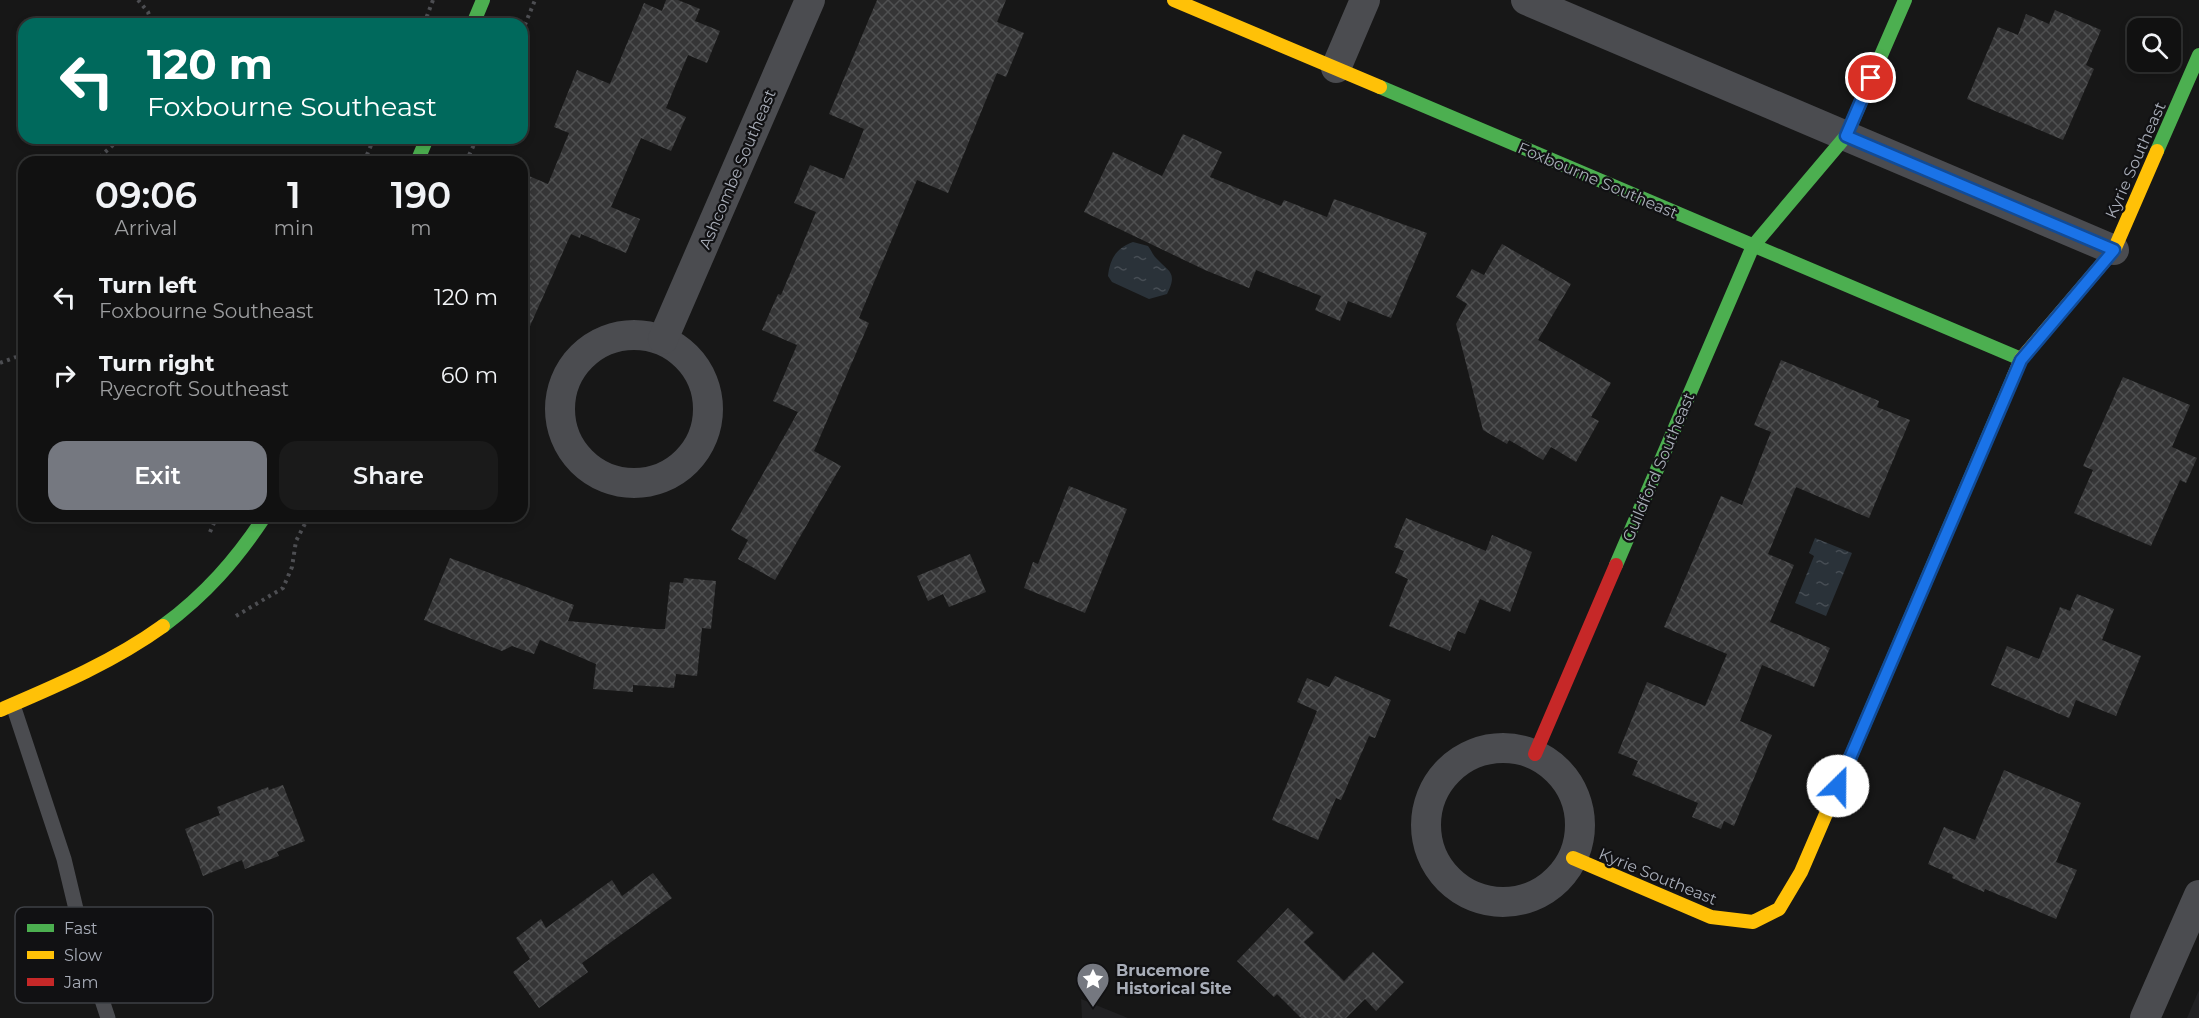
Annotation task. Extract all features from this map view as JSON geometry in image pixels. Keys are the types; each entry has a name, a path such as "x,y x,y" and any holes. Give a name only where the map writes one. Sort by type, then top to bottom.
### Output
{"street":[{"path":"476,18 483,0"},
{"name":"Ashcombe Southeast","path":"663,339 810,0"},
{"name":"Foxbourne Southeast","path":"1174,0 2021,360"},
{"path":"1336,68 1365,0"},
{"path":"1526,0 2114,250"},
{"name":"Guildford Southeast","path":"1535,754 1753,246 1846,136 1905,0"},
{"name":"Kyrie Southeast","path":"1573,858 1712,917 1753,922 1779,909 1801,872 2021,360 2114,250 2199,56"},
{"path":"630,333 663,339 690,357 706,386 710,416 699,448 673,474 644,484 611,481 578,460 563,434 559,400 573,364 600,341 630,333"},
{"path":"6,707 66,683 141,644 188,609 220,578 253,538 262,522"},
{"path":"1503,747 1535,754 1560,772 1576,798 1581,829 1573,858 1553,885 1524,900 1491,902 1460,891 1437,867 1426,836 1428,803 1444,774 1471,754 1503,747"},
{"path":"2145,1018 2192,927 2199,895"}],"lane":[{"path":"6,707 64,859 76,907"},
{"path":"103,1003 108,1018"}],"path":[{"path":"138,0 150,18"},
{"path":"426,18 433,0"},
{"path":"528,18 536,0"},
{"path":"101,156 114,144"},
{"path":"0,363 18,355"},
{"path":"236,616 283,588 292,567 296,541 306,522"}],"shaded area":[{"path":"2199,990 2199,1018 2187,1018"},
{"name":"Brucemore Historical Site","path":"1081,999 1128,1018 1082,1018"}],"water":[{"path":"1133,242 1148,246 1170,273 1172,281 1167,294 1149,299 1112,282 1108,276 1110,264 1115,255 1122,247"},
{"path":"1815,538 1852,553 1826,616 1795,603 1814,556 1809,553"}],"building":[{"path":"666,0 678,0 700,9 695,21 720,31 707,63 688,55 666,108 686,117 671,151 641,138 611,207 640,219 626,253 581,234 580,238 571,234 528,331 529,176 548,184 569,133 554,127 577,70 610,84 644,3 662,11"},
{"path":"877,0 1006,0 997,22 1024,33 1006,77 997,73 948,193 917,180 859,318 869,323 814,451 841,466 775,580 738,559 748,540 731,530 798,412 773,401 797,345 762,330 778,294 781,295 816,212 794,203 810,165 844,179 864,129 829,114"},
{"path":"2055,10 2101,30 2086,65 2094,69 2063,140 1967,99 1998,27 2018,35 2026,14 2049,24"},
{"path":"1183,134 1222,152 1210,177 1281,206 1284,200 1327,217 1334,199 1427,233 1391,318 1348,301 1340,321 1315,310 1321,296 1256,270 1249,288 1205,270 1084,212 1113,152 1162,176"},
{"path":"1502,244 1571,284 1538,340 1611,383 1591,417 1599,421 1576,462 1551,447 1543,460 1509,440 1507,444 1483,430 1456,324 1467,304 1456,297 1472,269 1484,275"},
{"path":"1781,360 1879,401 1877,407 1910,420 1869,518 1796,487 1768,554 1794,565 1770,622 1830,648 1814,687 1762,665 1740,721 1772,735 1734,826 1724,821 1721,829 1692,817 1698,803 1632,775 1638,761 1618,753 1647,682 1705,706 1727,654 1664,627 1721,496 1742,505 1771,432 1754,425"},
{"path":"2123,377 2190,405 2172,447 2197,458 2186,483 2180,480 2151,546 2074,513 2093,470 2083,466"},
{"path":"1069,486 1127,509 1085,613 1024,588 1033,562 1038,564"},
{"path":"1406,518 1486,551 1492,535 1532,552 1510,612 1480,599 1465,634 1458,631 1450,651 1389,626 1408,579 1395,573 1404,551 1394,547"},
{"path":"970,554 986,592 949,607 943,594 928,601 917,576"},
{"path":"450,558 574,605 568,621 655,629 665,629 670,582 683,583 684,578 716,581 711,629 702,628 697,676 676,674 674,688 633,685 633,692 593,689 596,664 540,640 534,654 512,646 502,651 424,620"},
{"path":"2077,594 2114,609 2102,640 2141,656 2116,716 2076,700 2069,718 1991,685 2007,646 2039,659 2060,607 2070,611"},
{"path":"1335,676 1391,700 1375,738 1369,736 1341,800 1336,798 1318,840 1272,820 1317,711 1297,702 1307,678 1329,687"},
{"path":"2004,770 2081,803 2056,862 2077,870 2056,919 1985,889 1984,892 1928,864 1944,827 1975,840"},
{"path":"283,785 305,841 277,852 279,856 245,869 242,860 203,876 185,829 220,815 217,807 268,787 269,790"},
{"path":"653,873 672,898 582,963 588,972 539,1008 513,972 530,959 516,938 541,919 546,928 612,880 622,896"},
{"path":"1288,908 1314,933 1304,942 1344,981 1373,952 1404,982 1376,1011 1365,999 1346,1018 1301,1018 1277,994 1274,997 1237,961"}],"traffic: fast":[{"path":"476,18 483,0"},
{"path":"1616,565 1753,246 1846,136 1905,0"},
{"path":"2157,151 2199,55"},
{"path":"1380,87 2021,359"},
{"path":"420,156 424,144"},
{"path":"1838,786 2013,378"},
{"path":"163,626 193,602 219,576 261,522"}],"traffic: slow":[{"path":"1174,0 1380,87"},
{"path":"2013,378 2021,359 2114,250 2157,151"},
{"path":"0,710 104,662 163,626"},
{"path":"1573,858 1711,917 1753,922 1779,909 1801,872 1838,786"}],"traffic: jam":[{"path":"1535,754 1616,565"}],"place":[{"name":"Brucemore Historical Site","path":"1093,1008"}],"route":[{"path":"1838,786 2021,360 2114,250 1846,136 1871,78"}]}
